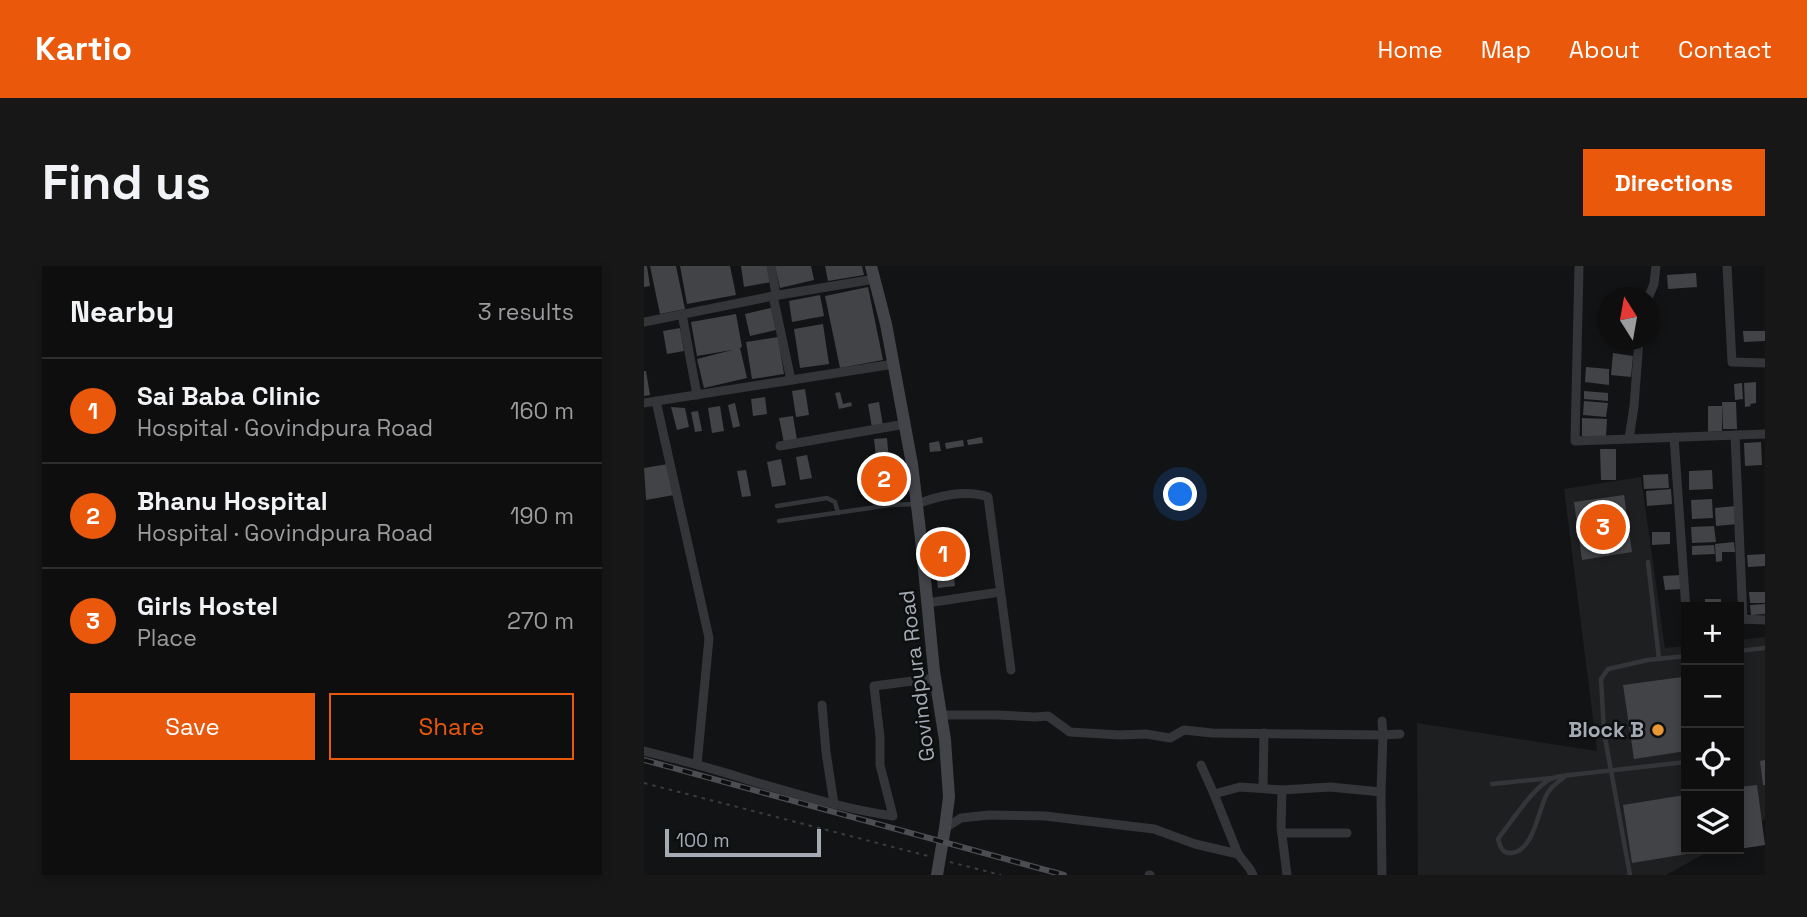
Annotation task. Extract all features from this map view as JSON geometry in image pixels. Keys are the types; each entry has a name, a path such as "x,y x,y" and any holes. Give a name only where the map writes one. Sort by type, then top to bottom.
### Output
{"street":[{"path":"771,266 791,380"},
{"path":"1579,266 1575,440 1765,434"},
{"path":"1653,287 1656,266"},
{"path":"1727,266 1732,362 1765,363"},
{"path":"644,322 775,296 873,272"},
{"name":"Govindpura Road","path":"873,272 905,424 945,740 949,797 937,875"},
{"path":"682,314 697,395"},
{"path":"1629,439 1638,350"},
{"path":"644,403 894,363"},
{"path":"656,401 709,638 697,765"},
{"path":"780,446 905,424"},
{"path":"1735,435 1740,602"},
{"path":"1675,437 1685,602"},
{"path":"917,504 975,492 988,497 1012,670"},
{"path":"926,603 1000,592"},
{"path":"1744,620 1765,620"},
{"path":"644,751 798,795 892,816 880,765 880,737 874,686 936,678"},
{"path":"822,705 825,752 834,804"},
{"path":"942,715 1048,716 1070,732 1146,734 1170,738 1184,730 1299,735 1400,734"},
{"path":"1382,721 1382,875"},
{"path":"1263,788 1264,733"},
{"path":"1201,765 1238,854 1253,875"},
{"path":"1214,794 1240,787 1282,790 1330,787 1381,792"},
{"path":"1282,790 1282,833 1287,875"},
{"path":"946,828 961,818 989,815 1045,816 1154,829 1195,844 1238,854"},
{"path":"1282,833 1348,833"}],"lane":[{"path":"777,506 827,498 835,502 838,513"},
{"path":"779,521 891,505 917,504"},
{"path":"1648,562 1659,659"},
{"path":"1744,650 1765,648"},
{"path":"1630,875 1604,732 1601,679 1608,669 1681,657"},
{"path":"1492,784 1681,763"},
{"path":"1553,778 1539,786 1498,839 1507,854 1519,850 1526,842 1535,828 1546,796 1553,785 1567,775"}],"path":[{"path":"644,783 1001,875"}],"shaded area":[{"path":"1641,477 1665,648 1681,646 1681,854 1704,854 1666,875 1418,875 1417,723 1597,751 1564,489"},
{"path":"1765,637 1765,819 1744,831 1744,665 1744,639"}],"building":[{"path":"644,266 647,266 650,286 644,287"},
{"path":"650,266 676,266 685,309 660,314"},
{"path":"680,266 730,266 736,295 687,304"},
{"path":"741,266 768,266 771,282 744,287"},
{"path":"775,266 811,266 814,280 780,288"},
{"path":"825,266 862,266 864,275 828,281"},
{"path":"1696,273 1697,287 1668,289 1667,275"},
{"path":"868,287 883,360 840,368 825,296"},
{"path":"820,295 824,316 792,322 789,301"},
{"path":"771,308 776,330 750,336 745,314"},
{"path":"736,314 747,378 704,388 697,359 732,350 697,356 691,322"},
{"path":"823,324 829,364 800,368 794,329"},
{"path":"680,328 684,351 667,354 663,331"},
{"path":"1743,331 1765,331 1765,341 1744,342"},
{"path":"778,337 784,374 752,379 746,342"},
{"path":"1613,353 1633,356 1631,377 1611,375"},
{"path":"1586,367 1609,369 1609,385 1585,382"},
{"path":"644,371 650,395 644,396"},
{"path":"1756,382 1756,403 1745,407 1744,383"},
{"path":"1742,383 1743,399 1735,400 1734,384"},
{"path":"805,389 809,415 796,417 792,391"},
{"path":"1584,391 1608,393 1608,401 1584,399"},
{"path":"840,392 843,404 851,402 852,406 839,409 835,393"},
{"path":"765,397 767,414 753,416 751,399"},
{"path":"1584,401 1608,403 1606,417 1583,415"},
{"path":"879,402 883,426 872,428 868,404"},
{"path":"1722,402 1736,402 1737,429 1723,429"},
{"path":"735,403 740,426 733,428 728,405"},
{"path":"720,406 724,431 712,433 708,408"},
{"path":"1708,406 1722,406 1722,431 1708,432"},
{"path":"671,407 685,408 689,427 677,430"},
{"path":"698,411 702,431 695,432 691,412"},
{"path":"793,416 797,440 784,443 779,418"},
{"path":"1582,418 1607,419 1606,437 1582,436"},
{"path":"982,437 983,443 968,445 967,440"},
{"path":"887,438 891,483 879,485 874,439"},
{"path":"963,440 964,446 946,449 945,443"},
{"path":"939,441 941,451 930,452 929,443"},
{"path":"1761,442 1762,465 1745,466 1744,443"},
{"path":"1600,449 1616,449 1616,480 1601,480"},
{"path":"807,455 812,478 800,480 796,457"},
{"path":"781,459 786,485 772,487 767,462"},
{"path":"668,464 674,495 646,500 644,468"},
{"path":"746,470 751,496 742,497 737,471"},
{"path":"1712,470 1713,489 1689,490 1689,471"},
{"path":"1668,474 1669,488 1644,489 1643,475"},
{"path":"1671,489 1672,504 1647,506 1646,491"},
{"path":"1624,495 1632,552 1582,560 1574,502"},
{"path":"1712,499 1713,518 1692,519 1691,500"},
{"path":"1736,506 1737,524 1716,526 1715,508"},
{"path":"1714,526 1716,542 1692,543 1691,527"},
{"path":"1652,532 1670,532 1670,544 1652,545"},
{"path":"950,541 955,586 938,588 933,544"},
{"path":"1734,542 1735,552 1722,552 1722,561 1716,562 1715,544"},
{"path":"1714,545 1715,554 1692,555 1692,546"},
{"path":"1765,554 1765,566 1748,567 1747,555"},
{"path":"1681,575 1682,589 1665,590 1663,576"},
{"path":"1749,592 1765,592 1765,603 1750,603"},
{"path":"1705,599 1721,599 1721,602 1705,602"},
{"path":"1765,604 1765,614 1751,615 1750,605"},
{"name":"Block B","path":"1681,677 1681,752 1634,759 1623,685"},
{"path":"1765,760 1765,785 1763,785 1760,761"},
{"path":"1757,785 1765,845 1744,848 1744,786"},
{"path":"1681,795 1681,854 1687,854 1632,863 1623,805"}],"railway":[{"path":"644,760 1064,875"}],"place":[{"name":"Bhanu Hospital","path":"884,479"},
{"name":"Girls Hostel","path":"1603,527"},
{"name":"Sai Baba Clinic","path":"943,554"},
{"name":"Block B","path":"1658,730"}]}
